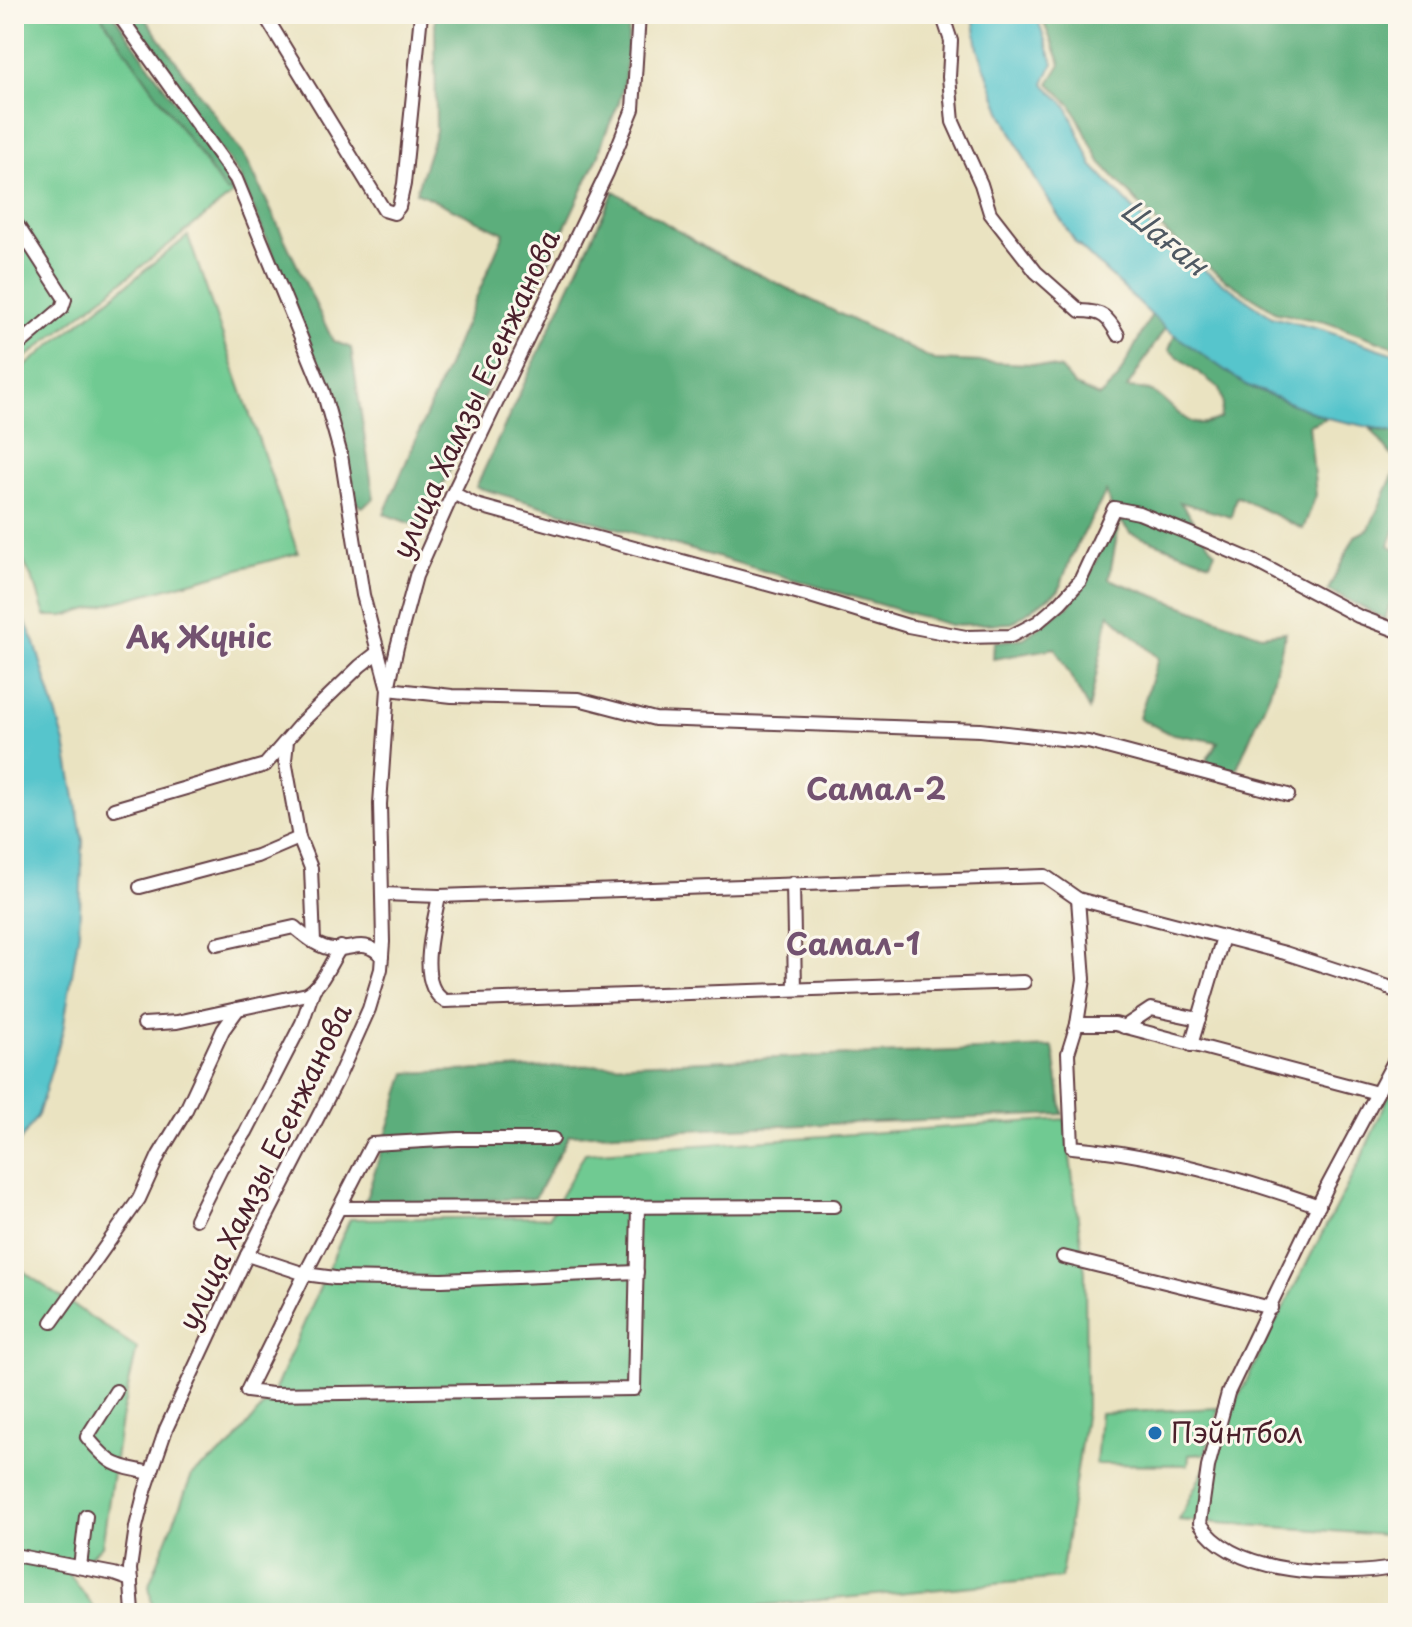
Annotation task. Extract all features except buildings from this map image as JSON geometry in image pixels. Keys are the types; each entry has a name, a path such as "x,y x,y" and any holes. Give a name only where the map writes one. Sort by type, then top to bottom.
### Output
{"street":[{"path":"118,14 236,179 300,334 335,430 363,595 388,689 452,696 578,699 655,719 980,730 1088,742 1288,795"},
{"path":"264,14 384,210 394,213 399,207 404,184 421,14"},
{"name":"улица Хамзы Есенжанова","path":"133,1613 131,1580 136,1527 166,1429 247,1255 369,1009 382,956 380,804 388,689 416,576 601,186 633,109 639,14"},
{"path":"942,14 951,41 949,77 953,122 981,184 990,213 1036,272 1080,311 1107,315 1118,335"},
{"path":"14,220 65,299 62,308 14,349"},
{"path":"453,493 476,505 807,595 908,626 966,637 1011,636 1038,622 1060,603 1080,581 1114,508 1139,513 1256,562 1358,616 1398,631"},
{"path":"114,809 265,765 303,721 378,652"},
{"path":"287,740 285,760 299,838 311,868 314,942"},
{"path":"140,887 257,856 299,838"},
{"path":"382,894 439,896 1045,876 1078,899 1330,967 1398,993"},
{"path":"793,883 795,989"},
{"path":"439,896 430,941 429,980 432,990 445,1001 1024,982"},
{"path":"1078,899 1084,979 1077,1024 1068,1053 1072,1147 1123,1153 1203,1171 1319,1206"},
{"path":"217,944 294,927 314,942 332,949 359,945 373,948 382,956"},
{"path":"1191,1045 1223,937"},
{"path":"196,1219 221,1169 246,1132 302,1023 313,991 341,947"},
{"path":"144,1024 177,1022 313,991"},
{"path":"52,1322 139,1199 159,1155 185,1112 223,1030 238,1009"},
{"path":"1124,1027 1151,1009 1199,1019"},
{"path":"1077,1024 1115,1024 1377,1093"},
{"path":"1398,1054 1319,1206 1228,1393 1208,1467 1200,1523 1222,1546 1247,1559 1277,1566 1337,1572 1398,1567"},
{"path":"553,1139 458,1139 372,1144 247,1391 272,1394 634,1389 638,1206"},
{"path":"340,1208 834,1206"},
{"path":"247,1255 305,1274 335,1278 442,1280 637,1272"},
{"path":"1063,1257 1271,1308"},
{"path":"116,1391 87,1437 103,1457 116,1466 151,1473"},
{"path":"80,1567 86,1516"},
{"path":"14,1555 131,1580"}],"green space":[{"path":"14,14 106,14 233,194 14,367"},
{"path":"100,14 113,14 230,180 233,190 226,192"},
{"path":"126,14 142,14 247,160 333,341 351,348 374,499 362,507 352,500 345,441 300,318 240,177"},
{"path":"435,14 630,14 622,92 599,155 422,528 384,514 504,233 416,192 436,131"},
{"path":"1040,14 1398,14 1398,348 1325,322 1278,313 1227,281 1169,236 1100,162 1072,106 1049,83 1061,64"},
{"path":"614,191 709,250 934,360 1032,364 1061,369 1074,385 1099,397 1117,380 1152,314 1165,328 1127,388 1153,392 1183,417 1198,424 1220,418 1223,402 1219,388 1169,350 1175,334 1246,385 1327,418 1309,425 1316,495 1303,529 1236,496 1231,517 1180,502 1215,552 1210,563 1130,533 1120,520 1109,579 1261,635 1286,632 1270,692 1233,777 1205,772 1208,757 1218,742 1168,733 1139,718 1158,658 1109,614 1089,710 1055,648 993,659 994,642 1024,638 1069,605 1086,584 1115,517 1106,492 1071,557 1059,590 1012,623 950,625 476,487"},
{"path":"188,236 298,553 64,616 45,616 36,587 14,542 14,375"},
{"path":"1371,429 1398,433 1398,464"},
{"path":"1398,464 1398,521 1389,545 1398,551 1398,585 1385,619 1328,590 1355,536 1369,529"},
{"path":"1053,1047 1063,1114 569,1135 535,1198 364,1205 406,1073"},
{"path":"1398,1075 1398,1536 1179,1520 1265,1343 1359,1163"},
{"path":"1065,1119 1085,1272 1086,1409 1061,1578 676,1613 153,1613 149,1585 192,1475 230,1447 273,1394 350,1219 549,1217 585,1153"},
{"path":"14,1263 137,1348 121,1419 102,1546 69,1574 98,1613 14,1613"},
{"name":"Пэйнтбол","path":"1219,1408 1205,1454 1189,1455 1188,1465 1096,1464 1100,1413"}],"water":[{"path":"973,14 1036,14 1053,63 1044,84 1067,106 1092,165 1166,244 1272,317 1398,355 1398,433 1327,418 1246,385 1165,328 1075,242 1034,177 1001,111 978,49"},
{"path":"14,597 35,643 65,743 83,841 79,931 63,1030 38,1115 14,1150"}],"place":[{"name":"Пэйнтбол","path":"1155,1433"}],"district":[{"name":"Ақ Жүніс","path":"199,638"},
{"name":"Самал-2","path":"876,790"},
{"name":"Самал-1","path":"853,945"}],"water label":[{"name":"Шаған","path":"1164,238"}]}
